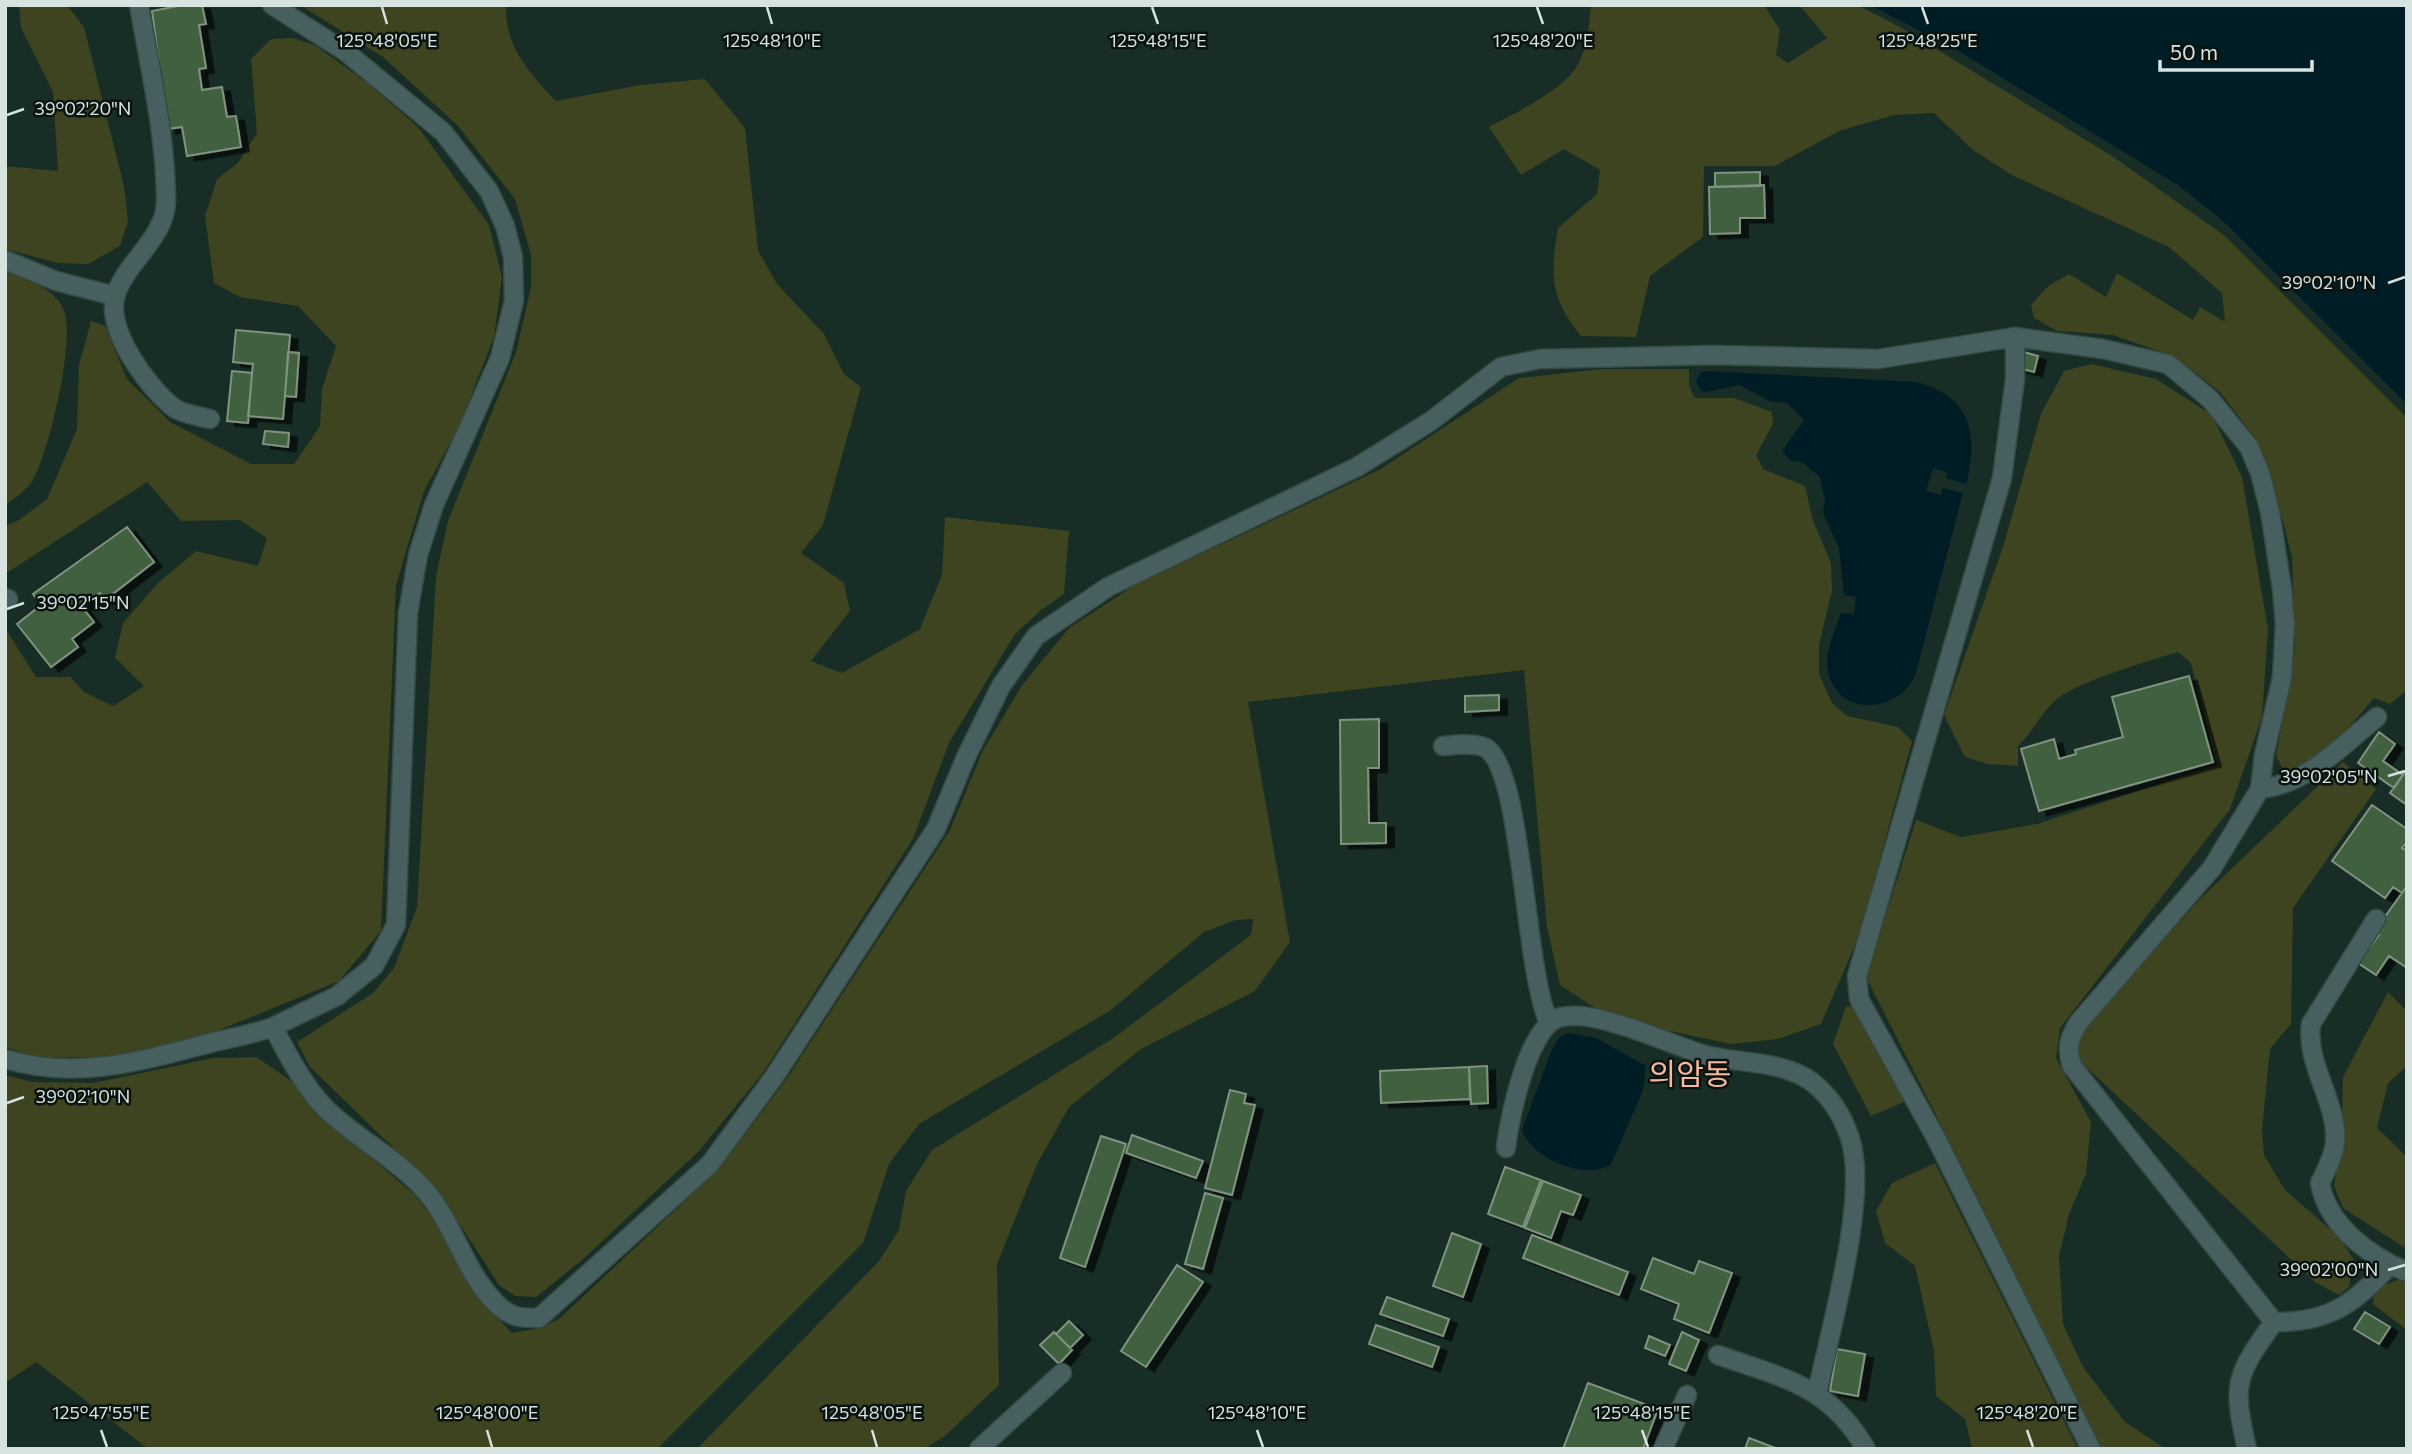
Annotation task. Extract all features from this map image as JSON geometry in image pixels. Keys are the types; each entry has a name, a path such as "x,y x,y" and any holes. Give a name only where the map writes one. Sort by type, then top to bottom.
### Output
{"street":[{"path":"139,5 160,129 167,204 159,230 115,296 117,322 127,351 142,377 176,410 210,419"},
{"path":"5,1059 35,1068 97,1070 160,1059 274,1027 337,996 374,966 396,925 408,613 418,555 434,505 500,358 514,301 513,257 505,226 489,191 443,132 346,52 272,5"},
{"path":"5,260 56,281 115,296"},
{"path":"274,1027 296,1070 325,1108 422,1186 447,1221 475,1274 497,1305 514,1318 539,1318 710,1164 774,1077 936,829 966,757 1001,686 1036,636 1108,587 1357,467 1431,421 1501,367 1540,359 1596,357 1878,359 2015,337 2103,349 2168,364 2210,399 2249,447 2270,512 2285,624 2282,678 2264,755 2260,789 2212,868 2079,1022 2069,1039 2067,1052 2072,1066 2274,1322"},
{"path":"2015,337 2015,379 2002,478 1857,976 1859,999 1936,1138 2091,1449"},
{"path":"2260,789 2292,782 2310,772 2377,717"},
{"path":"1443,746 1475,745 1485,748 1502,767 1517,839 1535,980 1549,1023"},
{"path":"2376,919 2311,1024 2309,1033 2334,1132 2331,1160 2320,1183 2329,1214 2349,1235 2390,1265 2407,1272"},
{"path":"1506,1148 1518,1089 1533,1050 1549,1023 1576,1015 1655,1035 1703,1054 1793,1072 1811,1082 1840,1113 1856,1162 1857,1182 1852,1223 1817,1394"},
{"path":"2274,1322 2295,1322 2333,1311 2358,1298 2390,1265"},
{"path":"2247,1449 2237,1403 2239,1377 2274,1322"},
{"path":"1718,1355 1811,1388 1850,1422 1866,1449"},
{"path":"979,1449 1062,1373"},
{"path":"1663,1449 1686,1395"}],"green space":[{"path":"19,5 67,5 84,27 124,186 128,221 120,246 88,264 58,263 5,249 5,166 58,171 53,92 21,28"},
{"path":"300,5 506,5 514,47 528,69 556,101 640,85 705,79 745,128 758,250 777,284 824,334 844,374 861,387 823,525 801,553 844,583 850,611 811,661 842,673 920,629 942,575 945,517 1069,531 1064,594 1015,634 949,743 913,839 763,1073 698,1152 581,1261 536,1297 515,1296 499,1285 439,1192 310,1067 297,1042 373,993 394,968 417,907 436,576 448,521 516,352 531,287 531,255 515,199 458,126 383,57"},
{"path":"1591,5 1764,5 1780,30 1776,55 1788,63 1827,38 1799,5 1857,5 1900,27 2112,156 2225,236 2407,418 2407,690 2390,704 2374,698 2323,752 2284,771 2276,756 2295,648 2292,557 2271,474 2255,438 2220,392 2175,357 2113,335 2057,331 2034,318 2031,305 2048,286 2069,274 2106,297 2117,273 2193,320 2200,307 2225,322 2222,293 2169,247 2012,175 1973,150 1934,113 1894,115 1839,131 1775,166 1704,166 1703,237 1650,276 1636,337 1581,336 1558,298 1554,273 1555,245 1558,228 1597,194 1600,170 1564,149 1521,175 1489,127 1547,94 1575,69 1585,46"},
{"path":"293,38 315,45 369,84 418,127 489,225 502,277 494,337 458,429 424,491 396,585 381,931 339,981 205,1036 162,1048 97,1057 38,1058 5,1047 5,628 36,677 71,677 84,692 113,706 144,686 115,658 123,623 157,584 196,551 258,566 267,538 240,520 181,521 147,482 5,574 5,526 19,520 47,499 77,429 79,365 91,321 105,326 127,379 170,422 251,464 294,464 320,426 322,389 336,346 298,306 240,297 214,283 205,216 217,179 238,163 257,133 251,59 271,39"},
{"path":"5,270 37,284 58,301 63,308 66,322 66,343 59,394 39,466 30,484 5,506"},
{"path":"2091,364 2156,379 2212,415 2242,477 2268,629 2262,717 2230,809 2060,1028 2056,1058 2091,1122 2086,1174 2069,1214 2059,1256 2063,1324 2083,1367 2125,1422 2166,1449 2097,1449 1980,1202 1866,977 1916,820 1961,837 2037,824 2217,765 2191,663 2178,652 2078,687 2056,700 2018,746 2018,766 1988,764 1965,757 1944,715 2004,544 2041,414 2064,371"},
{"path":"1602,369 1689,369 1689,384 1694,398 1734,398 1772,412 1773,424 1756,455 1763,469 1805,486 1813,521 1831,563 1832,591 1819,645 1819,674 1832,703 1847,716 1898,727 1912,741 1859,936 1821,1024 1778,1039 1731,1044 1660,1029 1595,1008 1560,985 1547,927 1524,670 1248,702 1290,942 1255,991 1141,1049 1069,1107 1037,1164 997,1264 999,1385 945,1436 924,1449 697,1449 879,1261 899,1230 906,1191 932,1150 1112,1039 1251,935 1253,919 1236,920 1204,932 1111,1010 919,1124 889,1164 863,1243 657,1449 148,1449 36,1362 5,1383 5,1075 32,1082 93,1083 213,1058 256,1057 299,1086 318,1112 415,1195 443,1232 487,1307 512,1333 539,1328 559,1319 719,1169 785,1081 950,830 983,750 1023,684 1069,628 1135,585 1379,470 1519,378"},
{"path":"2343,762 2376,789 2293,908 2291,1024 2270,1049 2262,1130 2264,1155 2285,1190 2339,1237 2354,1260 2349,1287 2339,1295 2315,1282 2081,1062 2078,1042 2087,1025 2200,899"},
{"path":"2388,992 2407,1011 2407,1066 2388,1083 2377,1128 2407,1157 2407,1249 2343,1208 2334,1186 2342,1131 2343,1077"},
{"path":"1846,1006 1855,1007 1909,1100 1871,1116 1833,1044"},
{"path":"1935,1163 2078,1449 1972,1449 1965,1419 1936,1396 1934,1351 1915,1266 1885,1243 1876,1211 1892,1183"},
{"path":"2400,1279 2407,1283 2407,1330 2373,1304 2374,1289"}],"water":[{"path":"1870,5 2407,5 2407,404 2223,221 2178,185 1957,50"},
{"path":"1701,372 1916,382 1934,388 1959,407 1970,433 1970,466 1966,484 1946,478 1947,472 1933,468 1926,491 1941,495 1943,488 1963,493 1915,676 1907,688 1895,697 1869,705 1856,703 1844,697 1834,687 1828,672 1833,634 1841,613 1854,614 1856,597 1844,595 1839,548 1823,513 1825,500 1820,477 1802,462 1790,460 1782,451 1804,420 1787,403 1770,401 1739,385 1701,391 1696,381"},
{"path":"1568,1033 1596,1038 1646,1066 1643,1090 1611,1164 1601,1169 1588,1170 1560,1164 1535,1149 1522,1130 1552,1049 1559,1038"}],"building":[{"path":"183,5 202,5 206,24 199,25 206,68 199,69 202,90 222,87 227,117 236,116 241,147 187,156 182,127 168,129 152,11"},
{"path":"1760,172 1760,186 1715,187 1715,173"},
{"path":"1764,185 1765,218 1740,218 1740,233 1710,234 1709,187"},
{"path":"236,330 290,335 283,419 248,416 253,364 233,362"},
{"path":"288,352 299,353 296,397 285,396"},
{"path":"2024,352 2038,356 2034,372 2019,368"},
{"path":"232,371 252,373 248,423 227,421"},
{"path":"265,431 289,433 288,447 263,444"},
{"path":"127,527 154,562 105,600 100,593 82,607 94,622 72,639 78,647 51,667 17,624 41,605 33,594"},
{"path":"2189,676 2213,762 2039,811 2021,749 2054,739 2059,759 2076,754 2075,750 2123,737 2112,697"},
{"path":"1499,695 1499,710 1465,712 1465,696"},
{"path":"1379,719 1379,768 1368,768 1369,823 1386,823 1386,843 1341,844 1340,720"},
{"path":"2379,732 2395,744 2383,761 2403,775 2394,788 2358,763"},
{"path":"2407,769 2407,805 2390,793"},
{"path":"2372,805 2407,829 2407,842 2402,848 2407,851 2407,886 2402,893 2393,887 2385,898 2332,861"},
{"path":"2407,886 2407,968 2389,956 2376,975 2358,963 2379,935 2374,932"},
{"path":"1487,1066 1488,1103 1471,1104 1469,1067"},
{"path":"1469,1067 1470,1099 1381,1103 1380,1071"},
{"path":"1230,1090 1246,1094 1244,1103 1255,1105 1232,1195 1205,1188"},
{"path":"1132,1135 1203,1161 1196,1178 1126,1153"},
{"path":"1101,1136 1126,1144 1085,1267 1060,1258"},
{"path":"1505,1167 1541,1180 1523,1227 1488,1214"},
{"path":"1543,1181 1581,1195 1573,1215 1561,1211 1551,1238 1525,1228"},
{"path":"1205,1193 1223,1198 1203,1269 1185,1264"},
{"path":"1452,1233 1481,1244 1463,1297 1433,1286"},
{"path":"1532,1235 1628,1272 1619,1295 1523,1258"},
{"path":"1653,1258 1694,1274 1699,1261 1732,1273 1709,1333 1674,1319 1679,1304 1641,1289"},
{"path":"1177,1265 1203,1282 1146,1367 1121,1351"},
{"path":"1387,1297 1449,1319 1443,1336 1380,1314"},
{"path":"2365,1312 2390,1327 2379,1344 2354,1329"},
{"path":"1069,1321 1083,1335 1070,1348 1056,1334"},
{"path":"1376,1325 1439,1347 1432,1367 1369,1344"},
{"path":"1054,1332 1072,1350 1059,1364 1040,1345"},
{"path":"1682,1332 1699,1340 1686,1371 1669,1364"},
{"path":"1649,1336 1670,1345 1665,1356 1645,1348"},
{"path":"1837,1349 1865,1354 1858,1396 1830,1391"},
{"path":"1588,1383 1658,1409 1643,1449 1563,1449"},
{"path":"1749,1438 1778,1449 1745,1449"}],"district":[{"name":"의암동","path":"1690,1072"}]}
